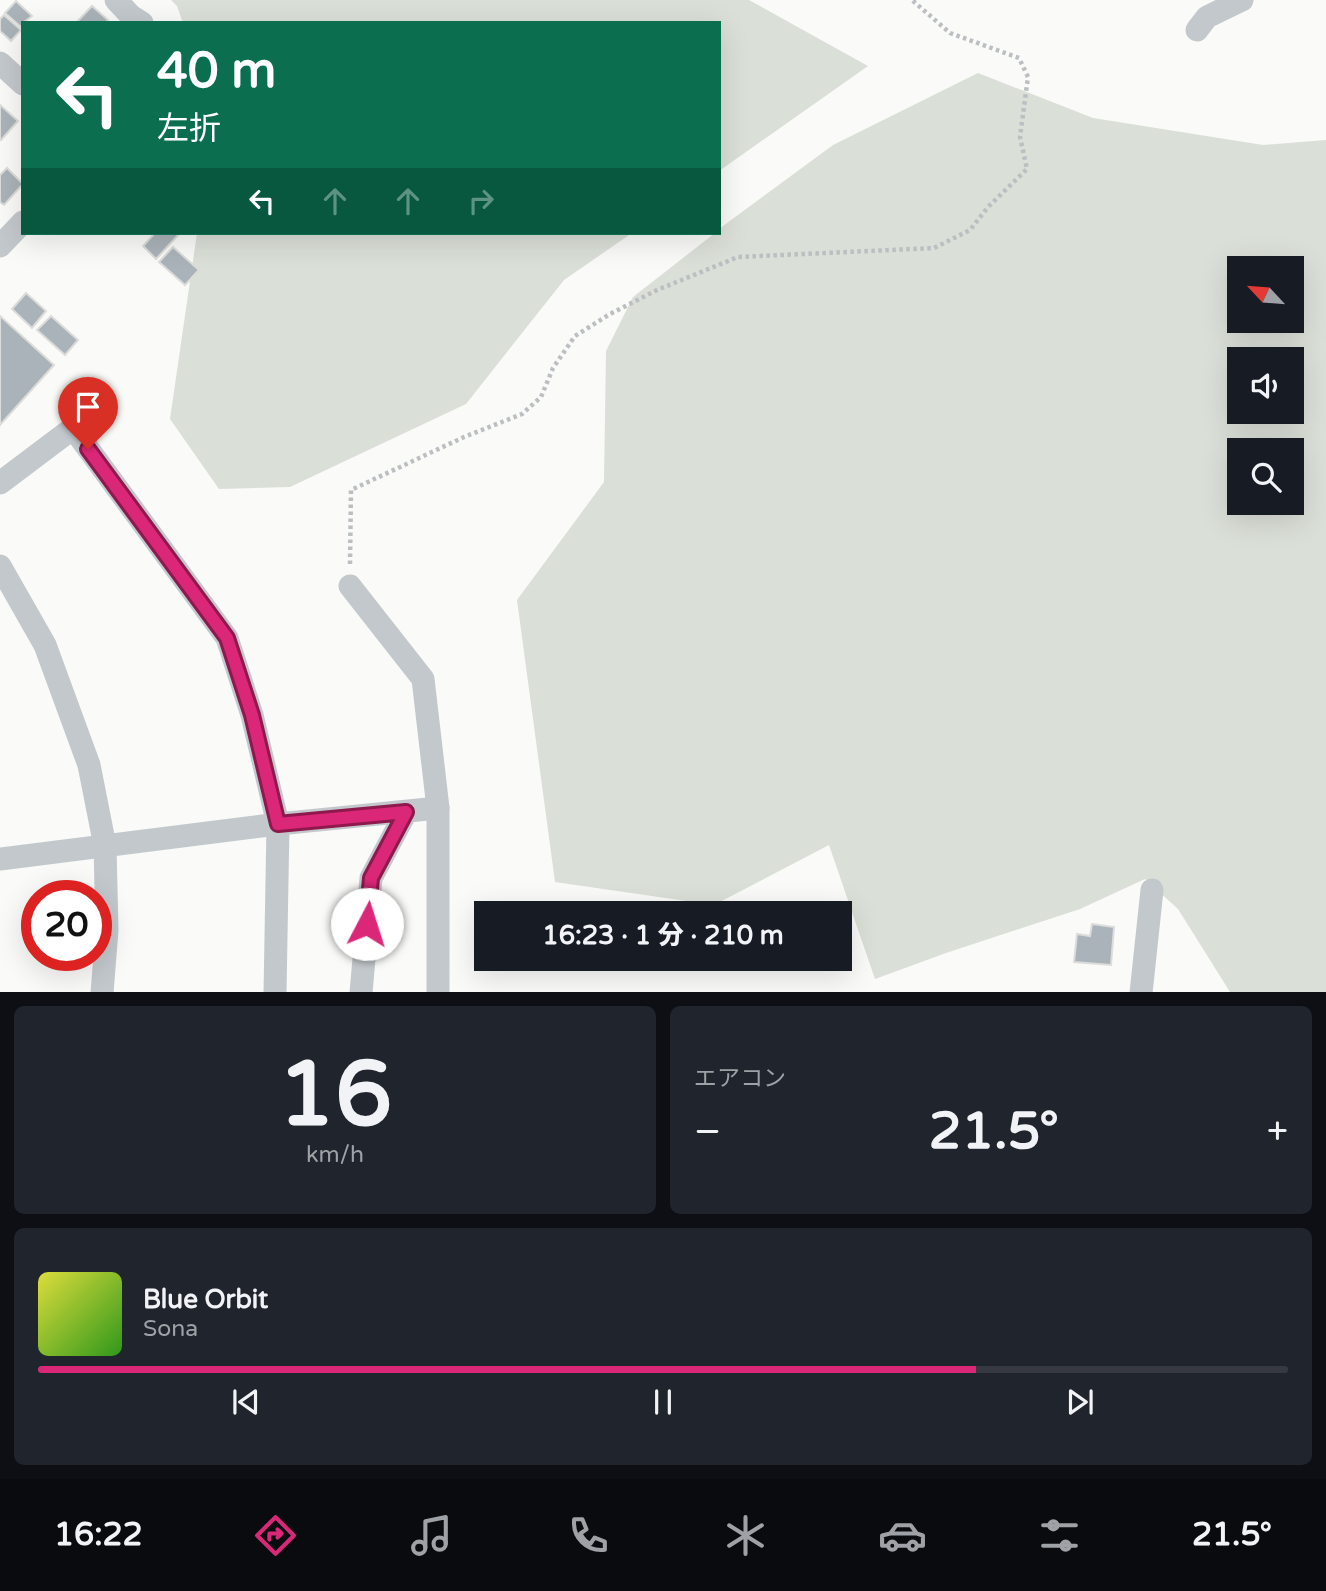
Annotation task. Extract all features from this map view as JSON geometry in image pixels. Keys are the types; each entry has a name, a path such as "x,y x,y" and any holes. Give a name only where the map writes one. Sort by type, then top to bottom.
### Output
{"street":[{"path":"116,0 139,21"},
{"path":"1198,30 1207,17 1242,0"},
{"path":"0,63 21,82"},
{"path":"0,246 21,224"},
{"path":"0,483 73,428 227,638 252,715 278,824 276,992"},
{"path":"0,566 44,645 89,765 105,846 107,930 102,992"},
{"path":"350,586 423,679 439,808 438,992"},
{"path":"0,859 278,824 439,808"},
{"path":"361,992 371,878 406,812"},
{"path":"1141,992 1152,890"}],"path":[{"path":"350,586 351,490 522,414 541,397 554,368 575,336 610,314 688,276 738,257 934,248 970,230 988,207 1027,169 1020,136 1028,77 1019,58 950,33 912,0"}],"shaded area":[{"path":"171,0 749,0 868,66 721,170 721,21 182,21 177,6"},
{"path":"978,73 1093,118 1263,145 1326,140 1326,992 1230,992 1178,909 1145,879 1080,909 875,979 852,912 852,901 848,901 829,845 722,901 686,901 555,882 517,600 604,482 606,351 633,297 712,235 721,235 721,228 833,145"},
{"path":"197,235 629,235 564,280 466,404 290,487 219,489 170,419"}],"building":[{"path":"16,1 32,16 21,21 21,27 5,13"},
{"path":"92,6 108,20 107,21 78,21"},
{"path":"4,15 21,30 11,41 0,31 0,19"},
{"path":"0,105 18,121 1,140 0,139"},
{"path":"7,168 21,182 21,186 4,205 0,202 0,175"},
{"path":"153,235 178,235 156,259 143,246"},
{"path":"173,247 199,270 185,285 159,262"},
{"path":"26,293 46,311 32,328 12,309"},
{"path":"0,316 54,365 0,425"},
{"path":"51,316 78,340 65,355 37,330"},
{"path":"1092,924 1114,927 1111,965 1074,962 1077,934 1090,936"}],"route":[{"path":"88,449 227,638 252,715 278,824 406,812 371,878 367,924"}]}
